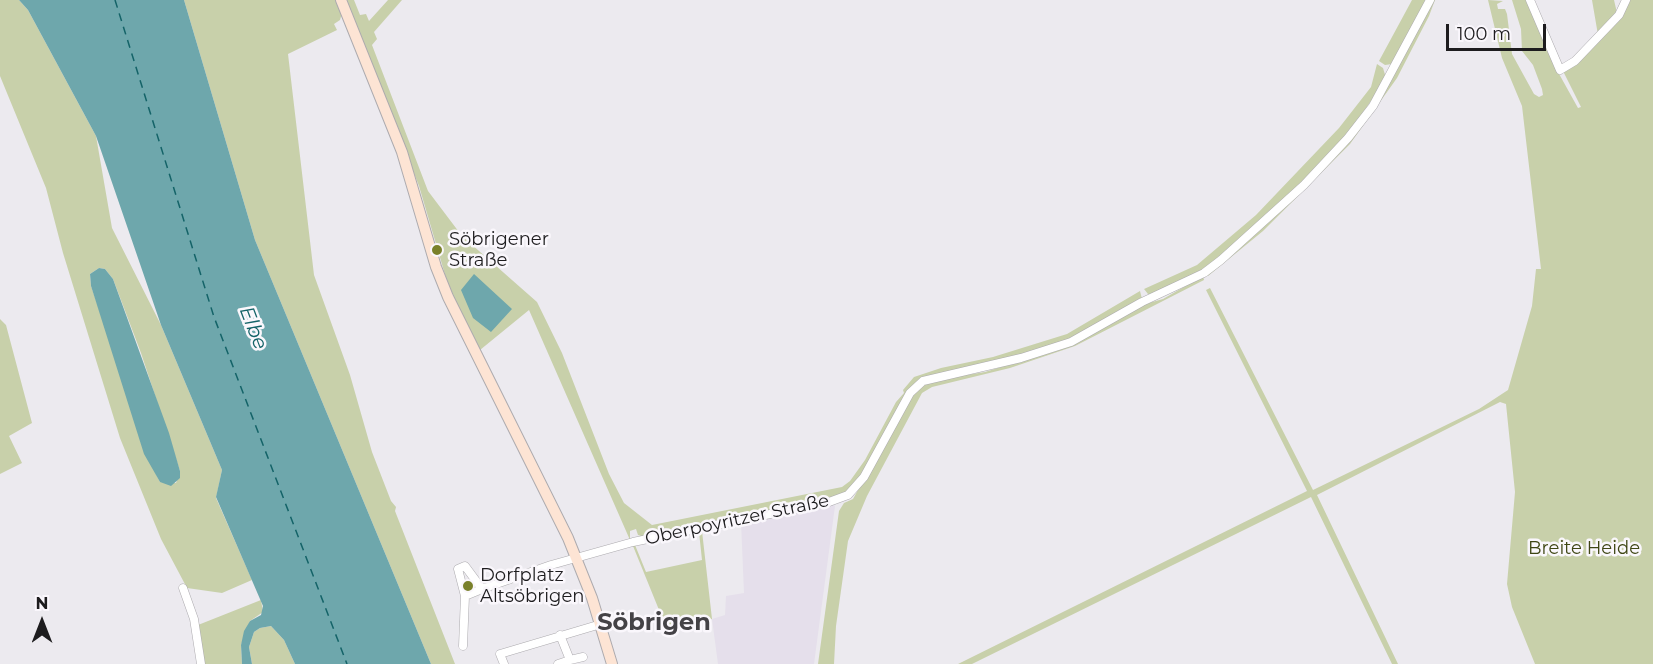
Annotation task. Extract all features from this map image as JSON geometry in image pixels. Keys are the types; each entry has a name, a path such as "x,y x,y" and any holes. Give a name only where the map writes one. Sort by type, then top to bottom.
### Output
{"street":[{"path":"341,0 402,152 436,267 448,297 562,527 601,624 612,664"},
{"name":"Oberpoyritzer Straße","path":"465,596 633,542 839,499 854,490 864,477 903,405 923,381 1021,358 1062,345 1142,302 1204,273 1304,185 1348,138 1382,89 1430,0"},
{"path":"1530,0 1560,70 1575,61 1612,22 1626,0"},
{"path":"463,646 465,596 458,569 465,566 482,589"},
{"path":"183,588 194,619 201,664"},
{"path":"504,664 500,654 601,624"},
{"path":"560,635 570,660"},
{"path":"558,664 583,657"}],"shaded area":[{"path":"832,503 835,506 814,664 718,664 712,619 725,615 726,596 744,593 741,522"}],"green space":[{"path":"0,0 19,0 28,10 96,136 112,228 161,325 222,470 216,498 252,580 222,593 187,588 161,539 120,438 63,253 46,188 0,76","holes":["99,268 105,269 113,279 141,353 180,471 176,483 160,482 156,474 91,286 90,274"]},
{"path":"184,0 338,0 342,13 340,20 334,24 337,30 288,54 314,275 350,375 372,452 391,501 396,507 395,511 455,664 431,664 255,240"},
{"path":"346,0 354,0 360,15 366,14 369,21 388,0 402,0 374,32 377,39 372,45 428,191 462,236 537,302 562,353 609,474 624,503 652,525 842,487 850,481 865,460 896,402 904,393 903,390 914,377 941,368 993,357 1067,334 1140,291 1142,299 1071,340 921,380 861,477 843,495 644,537 638,535 636,529 630,531 630,540 529,310 480,350 451,295 419,186"},
{"path":"1412,0 1427,0 1392,64 1385,65 1379,61"},
{"path":"1432,0 1435,0 1429,16 1397,78 1350,144 1263,231 1208,276 1207,273 1349,139"},
{"name":"Breite Heide","path":"1488,0 1503,1 1497,4 1498,9 1505,9 1507,14 1512,54 1534,94 1539,97 1543,95 1542,89 1533,65 1522,51 1521,29 1512,0 1528,0 1558,72 1578,108 1581,107 1563,71 1628,0 1653,0 1653,664 1535,664 1512,607 1507,584 1515,492 1506,404 1500,402 1317,495 1398,664 1392,664 1311,497 972,664 958,664 1307,491 1206,290 1210,288 1313,490 1479,409 1508,390 1532,306 1536,269 1541,269 1522,106 1502,58"},
{"path":"1592,0 1614,0 1617,13 1598,35"},
{"path":"1377,64 1383,68 1386,78 1347,137 1325,161 1220,257 1154,295 1148,294 1144,289 1197,265 1256,215 1339,128 1371,87"},
{"path":"1203,276 1204,280 1075,346 1010,368 932,387 922,393 867,496 848,541 836,626 834,664 818,664 839,511 844,503 853,499 905,405 918,388 929,381 985,372 1023,360 1145,304 1163,299"},
{"path":"0,319 6,325 32,423 9,436 22,463 0,474"},
{"path":"702,531 712,619 668,632 633,546 635,545 646,572 702,560 699,532"},
{"path":"261,600 263,612 250,621 241,645 242,664 204,664 198,625"},
{"path":"271,626 284,640 295,664 252,664 249,647 254,632"}],"water":[{"name":"Elbe","path":"19,0 184,0 255,240 431,664 295,664 284,640 271,626 254,632 249,647 252,664 242,664 241,645 244,631 250,621 261,615 263,606 216,497 222,470 161,325 96,136 28,10"},
{"path":"99,268 105,269 113,279 169,433 180,471 180,478 171,486 160,482 144,454 91,286 90,274"},
{"path":"474,274 512,309 491,332 473,318 461,290"}],"ferry route":[{"path":"115,0 214,317 347,664"}],"place":[{"name":"Söbrigener Straße","path":"437,250"},
{"name":"Dorfplatz Altsöbrigen","path":"468,586"}],"district":[{"name":"Söbrigen","path":"654,623"}]}
